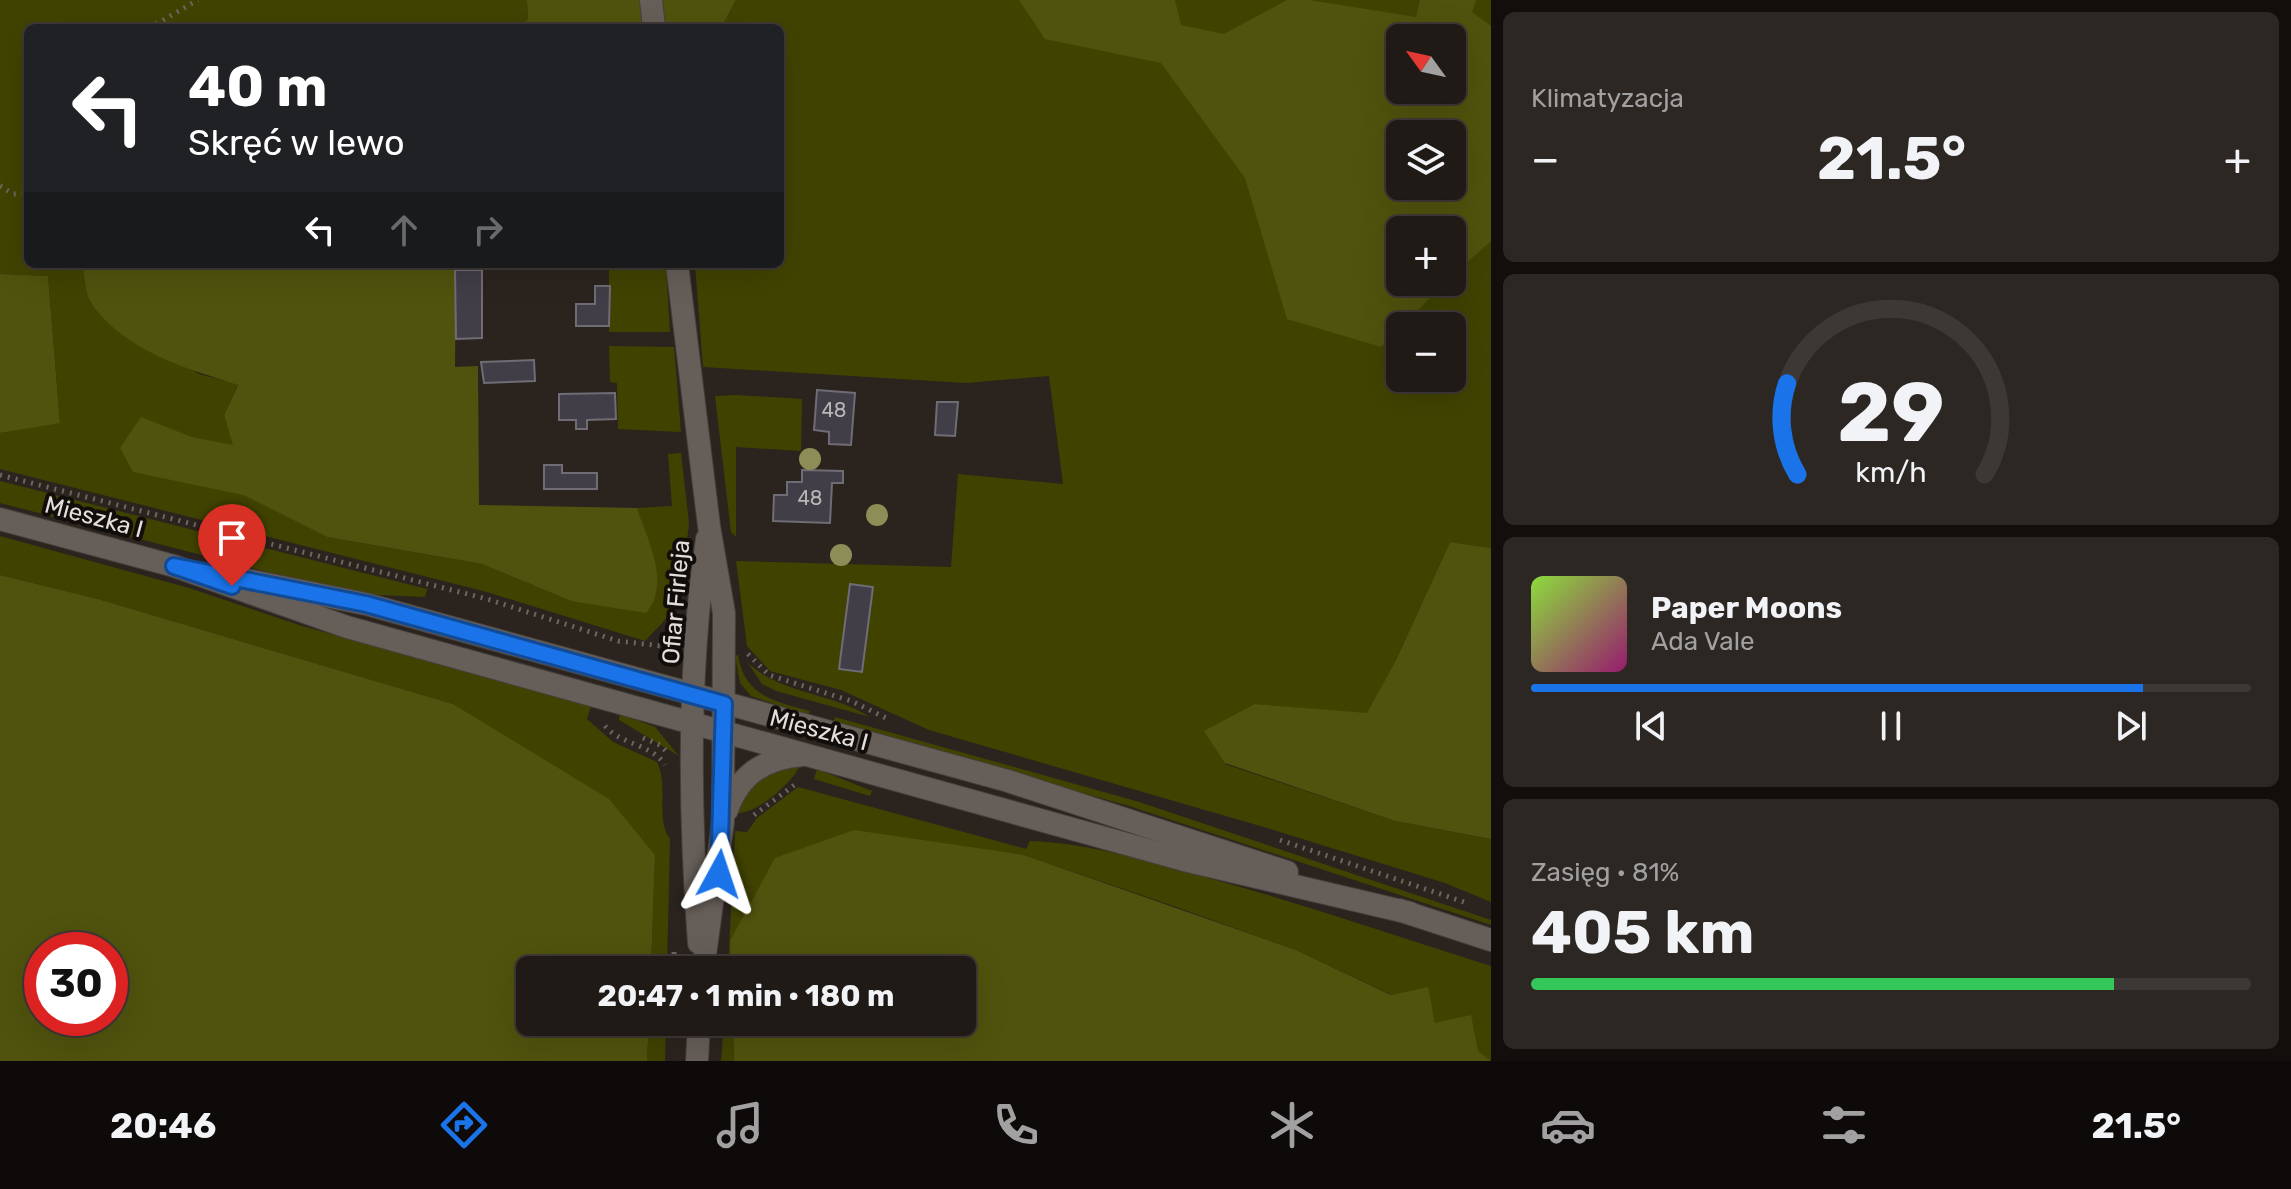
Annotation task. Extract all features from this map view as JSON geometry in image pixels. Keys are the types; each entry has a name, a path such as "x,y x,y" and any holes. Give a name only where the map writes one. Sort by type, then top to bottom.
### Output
{"street":[{"path":"651,0 654,24"},
{"name":"Ofiar Firleja","path":"677,268 709,526 724,613 723,822 704,956"},
{"name":"Mieszka I","path":"0,519 174,566 366,604 1100,809 1491,940"},
{"name":"Ofiar Firleja","path":"701,956 694,878 695,649 709,526"},
{"name":"Mieszka I","path":"174,566 347,627 1184,860 1410,913"},
{"name":"Ofiar Firleja","path":"723,822 731,799 749,773 778,757 811,754"},
{"path":"697,1061 698,1036"}],"path":[{"path":"156,24 198,0"},
{"path":"0,186 13,194 24,193"},
{"path":"0,475 487,599 618,641 695,649"},
{"path":"610,673 618,641"},
{"path":"741,654 769,675 851,701 894,722 872,722"},
{"path":"604,699 599,718 606,729 630,745 655,754 667,769"},
{"path":"723,822 746,821 795,783 806,782"}],"shaded area":[{"path":"0,0 527,0 528,18 525,24 24,24 24,268 83,268 91,304 199,374 238,384 224,415 234,446 192,437 141,418 243,495 327,537 482,564 571,601 652,553 637,508 672,506 668,454 681,453 689,523 680,604 645,641 487,592 0,469 0,433 60,422 48,276 0,274"},
{"path":"527,0 736,0 723,24 525,24 528,18"},
{"path":"736,0 1491,0 1491,548 1450,542 1396,660 1367,714 1255,704 1225,764 1395,821 1491,839 1491,902 1445,883 1267,828 929,730 841,690 770,671 747,646 736,561 951,567 958,474 1063,484 1049,376 966,383 703,367 695,268 784,268 784,24 723,24"},
{"path":"1019,0 1175,0 1181,25 1224,34 1287,0 1309,0 1416,17 1420,0 1476,0 1472,12 1491,26 1491,241 1466,263 1466,216 1386,216 1386,296 1432,296 1416,312 1386,312 1386,342 1381,347 1287,319 1245,178 1161,63 1045,39"},
{"path":"83,268 456,268 455,367 478,366 479,505 637,508 655,562 657,589 653,602 646,613 571,601 482,564 327,537 243,495 133,472 120,448 141,417 192,437 233,445 224,415 238,385 140,347 107,322 90,302"},
{"path":"609,268 666,268 670,332 609,332"},
{"path":"0,274 48,276 60,423 0,433"},
{"path":"609,346 674,347 681,432 618,429 617,383 610,382"},
{"path":"715,396 802,399 801,451 736,447 736,537 731,532"},
{"path":"0,481 427,589 425,597 357,594 0,503"},
{"path":"0,536 189,588 302,626 591,706 587,719 613,742 657,762 660,771 663,822 670,839 667,956 651,956 655,855 519,747 453,704 98,599 0,575"},
{"path":"1450,542 1491,548 1491,839 1395,821 1225,763 1204,731 1255,704 1367,713 1396,660"},
{"path":"0,575 98,599 453,704 609,799 655,855 651,956 516,956 516,1036 648,1036 647,1061 0,1061"},
{"path":"738,655 741,669 754,688 774,700 810,711 808,716 751,696 740,683 735,656"},
{"path":"748,663 776,681 870,717 776,691 762,684"},
{"path":"620,714 655,727 679,756 619,720"},
{"path":"835,717 1136,801 1491,920 1491,925 1129,806 833,723"},
{"path":"799,767 773,796 746,812 738,813 747,794 761,780 778,771"},
{"path":"817,769 872,791 870,796 814,779"},
{"path":"798,787 1026,849 1030,841 1052,842 1136,858 1272,896 1491,966 1491,1061 1435,1023 1427,988 1392,995 1296,950 1024,855 962,848 730,941 729,956 735,831 747,832 757,818"},
{"path":"854,830 1024,855 1296,950 1391,995 1428,987 1435,1023 1471,1015 1478,1051 1491,1061 734,1061 733,1036 976,1036 976,956 731,956 730,941 775,858"},
{"path":"648,1036 666,1036 665,1061 647,1061"},
{"path":"723,1036 733,1036 734,1061 721,1061"}],"building":[{"path":"455,270 482,270 482,338 456,339"},
{"path":"595,286 610,286 609,326 576,326 576,304 595,304"},
{"path":"534,360 535,381 484,383 481,362"},
{"path":"817,390 855,393 851,445 829,444 829,432 814,430"},
{"path":"615,393 616,419 587,420 587,429 576,429 576,420 559,420 559,394"},
{"path":"937,402 958,402 955,436 935,435"},
{"path":"544,465 562,465 562,473 597,473 597,489 544,489"},
{"path":"802,470 843,471 843,483 832,483 830,523 773,521 774,495 787,495 787,482 802,482"},
{"path":"850,584 873,587 862,672 839,669"}],"route":[{"path":"232,586 174,566 366,604 724,704 723,822 719,874"}]}
